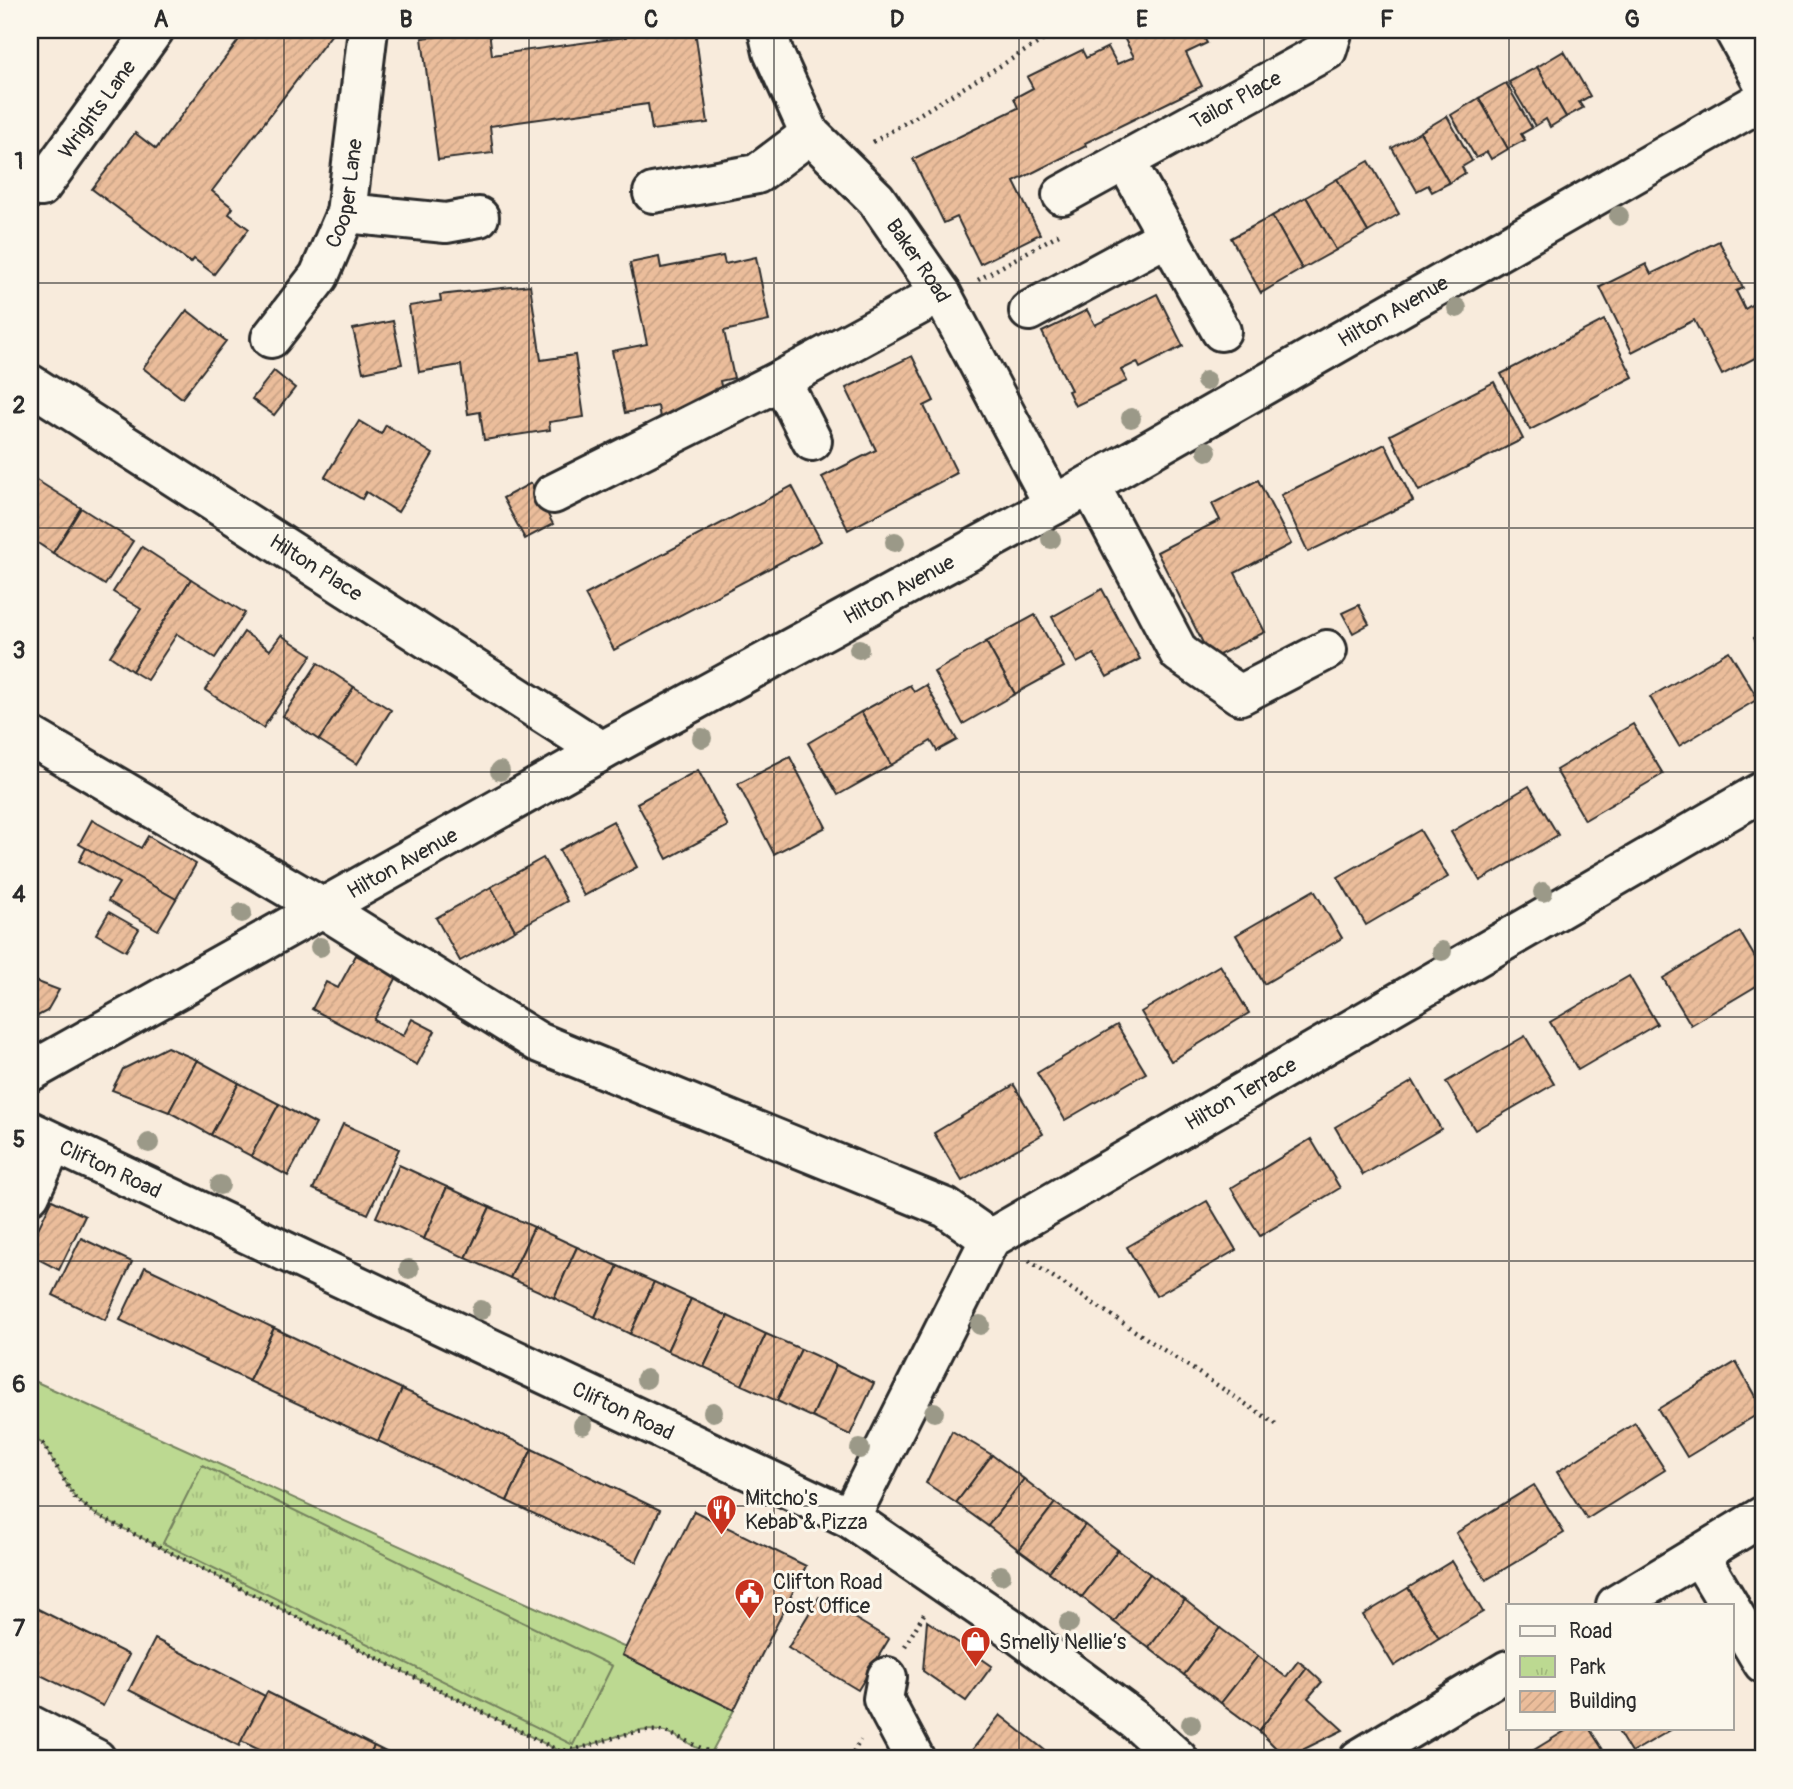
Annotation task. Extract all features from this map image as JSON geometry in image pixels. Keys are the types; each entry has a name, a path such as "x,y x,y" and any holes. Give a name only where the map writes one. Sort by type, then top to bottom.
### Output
{"street":[{"name":"Wrights Lane","path":"40,187 154,30"},
{"name":"Cooper Lane","path":"271,338 319,276 346,214 368,30"},
{"name":"Baker Road","path":"768,30 773,52 810,134 876,198 942,296 1054,505"},
{"name":"Tailor Place","path":"1076,187 1327,50 1332,30"},
{"path":"1734,30 1763,82"},
{"name":"Hilton Avenue","path":"30,1072 602,751 1090,485 1763,100"},
{"path":"653,194 757,174 810,134"},
{"path":"1126,162 1221,331"},
{"path":"346,214 446,223 479,217"},
{"path":"1029,311 1168,236"},
{"path":"553,494 942,296"},
{"path":"781,380 812,441"},
{"name":"Hilton Place","path":"30,384 602,751"},
{"path":"1090,485 1179,653 1240,695 1327,650"},
{"path":"30,736 321,907 538,1042 946,1208 990,1239 850,1518"},
{"name":"Hilton Terrace","path":"990,1239 1763,791"},
{"path":"30,1194 41,1137"},
{"name":"Clifton Road","path":"41,1137 850,1518 1082,1680 1136,1721 1178,1759"},
{"path":"1618,1604 1763,1516"},
{"path":"1699,1555 1727,1604"},
{"path":"1734,1614 1763,1663"},
{"path":"1359,1759 1506,1671"},
{"path":"887,1677 883,1699 915,1759"},
{"path":"30,1725 96,1759"}],"path":[{"path":"838,162 1060,30"},
{"path":"942,296 1069,228 1076,187"},
{"path":"990,1239 1050,1273 1279,1426"},
{"path":"30,1436 43,1444 75,1498 95,1514 559,1751 580,1750 631,1731 663,1731 710,1755 729,1759"},
{"path":"887,1677 942,1582"}],"green space":[{"path":"30,1379 626,1648 623,1655 734,1710 710,1755 672,1735 647,1730 559,1751 95,1514 75,1498 43,1444 30,1436"},
{"path":"202,1465 612,1666 573,1745 163,1543"}],"building":[{"path":"222,30 335,30 212,191 233,208 229,214 249,229 214,274 194,259 191,263 92,189 135,133 156,149 238,41"},
{"path":"489,30 492,55 626,37 625,30 695,30 708,123 652,130 648,104 490,126 493,153 438,160 422,38"},
{"path":"1120,30 1200,30 1207,43 1186,53 1202,86 1085,143 1086,146 1014,182 1040,234 980,264 957,217 944,223 913,159 1018,108 1014,98 1033,88 1027,77 1082,50 1086,58 1108,47 1117,64 1134,57"},
{"path":"1232,30 1252,30 1237,38"},
{"path":"1564,51 1590,96 1579,102 1583,108 1566,117 1537,67"},
{"path":"1537,67 1566,117 1550,127 1546,119 1535,126 1509,82"},
{"path":"1506,83 1532,128 1521,134 1525,140 1508,149 1479,98"},
{"path":"1479,98 1508,149 1491,159 1487,152 1476,158 1451,115"},
{"path":"1447,116 1472,161 1462,167 1465,173 1449,183 1420,132"},
{"path":"1420,132 1449,183 1432,192 1428,185 1417,191 1392,148"},
{"path":"1369,161 1399,214 1368,232 1337,179"},
{"path":"1337,179 1368,232 1336,250 1306,197"},
{"path":"1306,197 1336,250 1302,269 1272,216"},
{"path":"1272,216 1302,269 1261,293 1231,238"},
{"path":"1719,241 1743,288 1736,291 1745,309 1753,304 1763,325 1763,354 1722,375 1694,320 1632,352 1600,287 1646,264 1651,274"},
{"path":"723,256 725,264 756,257 769,321 724,331 734,378 720,381 725,404 660,418 658,406 625,413 612,351 647,344 630,263 659,257 661,268"},
{"path":"530,285 541,360 575,355 584,417 549,422 550,430 484,440 480,412 468,414 461,365 419,372 409,306 441,301 440,295"},
{"path":"1157,294 1183,346 1140,368 1137,362 1121,370 1127,381 1075,406 1068,391 1071,390 1042,332 1087,310 1095,325"},
{"path":"187,310 226,341 182,398 143,368"},
{"path":"1604,320 1633,377 1530,430 1501,374"},
{"path":"393,321 402,364 363,372 353,329"},
{"path":"912,356 934,401 924,406 957,473 848,530 822,477 876,450 846,388"},
{"path":"274,371 295,388 274,415 252,399"},
{"path":"1494,382 1523,439 1419,491 1390,435"},
{"path":"359,421 381,434 386,425 433,454 398,512 366,492 362,499 325,477"},
{"path":"1385,444 1413,501 1308,552 1281,495"},
{"path":"30,476 81,508 53,553 30,538"},
{"path":"1258,480 1291,544 1235,573 1265,632 1211,659 1157,552 1220,520 1212,504"},
{"path":"531,483 553,524 525,539 503,498"},
{"path":"792,486 821,541 614,650 585,595"},
{"path":"81,508 133,541 105,585 53,553"},
{"path":"142,547 191,579 132,671 110,656 141,609 113,592"},
{"path":"191,579 245,613 215,658 177,634 147,680 132,671"},
{"path":"1102,589 1140,659 1107,677 1094,654 1077,663 1052,617"},
{"path":"1359,605 1369,624 1353,633 1342,613"},
{"path":"1035,615 1064,667 1015,694 986,642"},
{"path":"244,632 270,650 281,635 312,655 263,728 205,690"},
{"path":"1763,632 1763,653 1754,638"},
{"path":"986,642 1015,694 963,724 934,672"},
{"path":"1729,651 1758,699 1679,746 1650,697"},
{"path":"318,663 354,687 319,740 283,716"},
{"path":"910,685 914,692 926,685 957,740 937,751 931,741 891,765 861,712"},
{"path":"354,687 391,710 357,764 319,740"},
{"path":"861,712 891,765 838,795 808,743"},
{"path":"1633,724 1663,774 1585,820 1556,770"},
{"path":"790,757 826,827 774,854 738,784"},
{"path":"698,770 728,826 667,859 637,803"},
{"path":"1529,786 1558,835 1480,881 1451,832"},
{"path":"92,820 141,848 148,836 196,864 176,899 79,844"},
{"path":"613,821 637,867 584,896 559,850"},
{"path":"1420,830 1448,877 1366,925 1338,877"},
{"path":"86,848 176,899 158,930 108,901 119,883 79,861"},
{"path":"543,858 567,901 515,930 491,887"},
{"path":"491,887 515,930 460,961 436,918"},
{"path":"1314,890 1342,938 1264,984 1236,935"},
{"path":"109,912 139,929 126,951 96,934"},
{"path":"1740,932 1763,971 1763,982 1691,1025 1663,978"},
{"path":"356,955 397,977 374,1020 403,1036 412,1019 435,1031 417,1065 312,1009 326,982 338,988"},
{"path":"1220,965 1249,1013 1171,1061 1141,1012"},
{"path":"1629,976 1657,1024 1578,1070 1550,1022"},
{"path":"30,979 59,990 47,1011 30,1020"},
{"path":"1117,1025 1146,1073 1065,1120 1037,1073"},
{"path":"1525,1036 1554,1084 1475,1130 1446,1082"},
{"path":"167,1047 197,1060 169,1112 112,1090 123,1069"},
{"path":"197,1060 239,1083 211,1135 169,1112"},
{"path":"1413,1081 1441,1129 1363,1175 1335,1127"},
{"path":"239,1083 279,1104 251,1156 211,1135"},
{"path":"1014,1085 1043,1134 962,1181 934,1133"},
{"path":"279,1104 316,1124 288,1176 251,1156"},
{"path":"343,1124 399,1149 368,1214 313,1189"},
{"path":"1311,1139 1340,1188 1260,1236 1231,1188"},
{"path":"399,1165 447,1187 424,1239 376,1217"},
{"path":"447,1187 490,1207 466,1258 424,1239"},
{"path":"52,1200 85,1216 59,1270 30,1255 30,1245"},
{"path":"1207,1201 1236,1250 1156,1296 1127,1247"},
{"path":"490,1207 534,1227 510,1278 466,1258"},
{"path":"534,1227 577,1247 554,1298 510,1278"},
{"path":"81,1238 132,1262 105,1320 53,1295"},
{"path":"577,1247 618,1266 595,1317 554,1298"},
{"path":"618,1266 654,1282 630,1334 595,1317"},
{"path":"145,1267 274,1328 249,1381 120,1320"},
{"path":"654,1282 691,1299 667,1351 630,1334"},
{"path":"691,1299 728,1316 704,1367 667,1351"},
{"path":"728,1316 766,1334 742,1385 704,1367"},
{"path":"274,1328 402,1389 378,1441 249,1381"},
{"path":"766,1334 801,1349 777,1401 742,1385"},
{"path":"1763,1344 1763,1360 1756,1348"},
{"path":"801,1349 836,1365 812,1417 777,1401"},
{"path":"1736,1362 1763,1411 1687,1457 1658,1409"},
{"path":"836,1365 874,1383 850,1435 812,1417"},
{"path":"402,1389 532,1449 507,1501 378,1441"},
{"path":"1635,1423 1665,1470 1587,1519 1557,1472"},
{"path":"952,1431 992,1455 956,1503 926,1483"},
{"path":"532,1449 660,1510 636,1562 507,1501"},
{"path":"992,1455 1024,1479 988,1526 956,1503"},
{"path":"1024,1479 1055,1503 1019,1550 988,1526"},
{"path":"1534,1485 1564,1533 1486,1580 1456,1533"},
{"path":"1055,1503 1085,1525 1049,1572 1019,1550"},
{"path":"694,1511 806,1566 734,1710 622,1655"},
{"path":"1085,1525 1118,1550 1082,1597 1049,1572"},
{"path":"1118,1550 1150,1574 1114,1622 1082,1597"},
{"path":"1452,1561 1483,1612 1439,1638 1408,1588"},
{"path":"1150,1574 1185,1600 1149,1648 1114,1622"},
{"path":"1408,1588 1439,1638 1394,1666 1363,1615"},
{"path":"819,1597 889,1639 858,1690 788,1648"},
{"path":"1185,1600 1220,1628 1184,1675 1149,1648"},
{"path":"30,1605 129,1655 103,1706 30,1670"},
{"path":"927,1621 992,1666 966,1701 923,1671"},
{"path":"1220,1628 1258,1656 1221,1703 1184,1675"},
{"path":"155,1639 265,1696 239,1746 129,1690"},
{"path":"1258,1656 1286,1677 1298,1661 1307,1668 1259,1731 1221,1703"},
{"path":"1307,1668 1322,1682 1308,1698 1343,1730 1286,1758 1259,1731"},
{"path":"267,1692 374,1746 367,1759 278,1759 241,1741"},
{"path":"1000,1715 1056,1759 965,1759"},
{"path":"1567,1730 1590,1730 1609,1759 1519,1759"},
{"path":"1617,1730 1671,1730 1631,1753"},
{"path":"374,1746 400,1759 367,1759"}],"place":[{"name":"Mitcho's Kebab & Pizza","path":"722,1537"},
{"name":"Clifton Road Post Office","path":"750,1621"},
{"name":"Smelly Nellie’s","path":"976,1669"}]}
